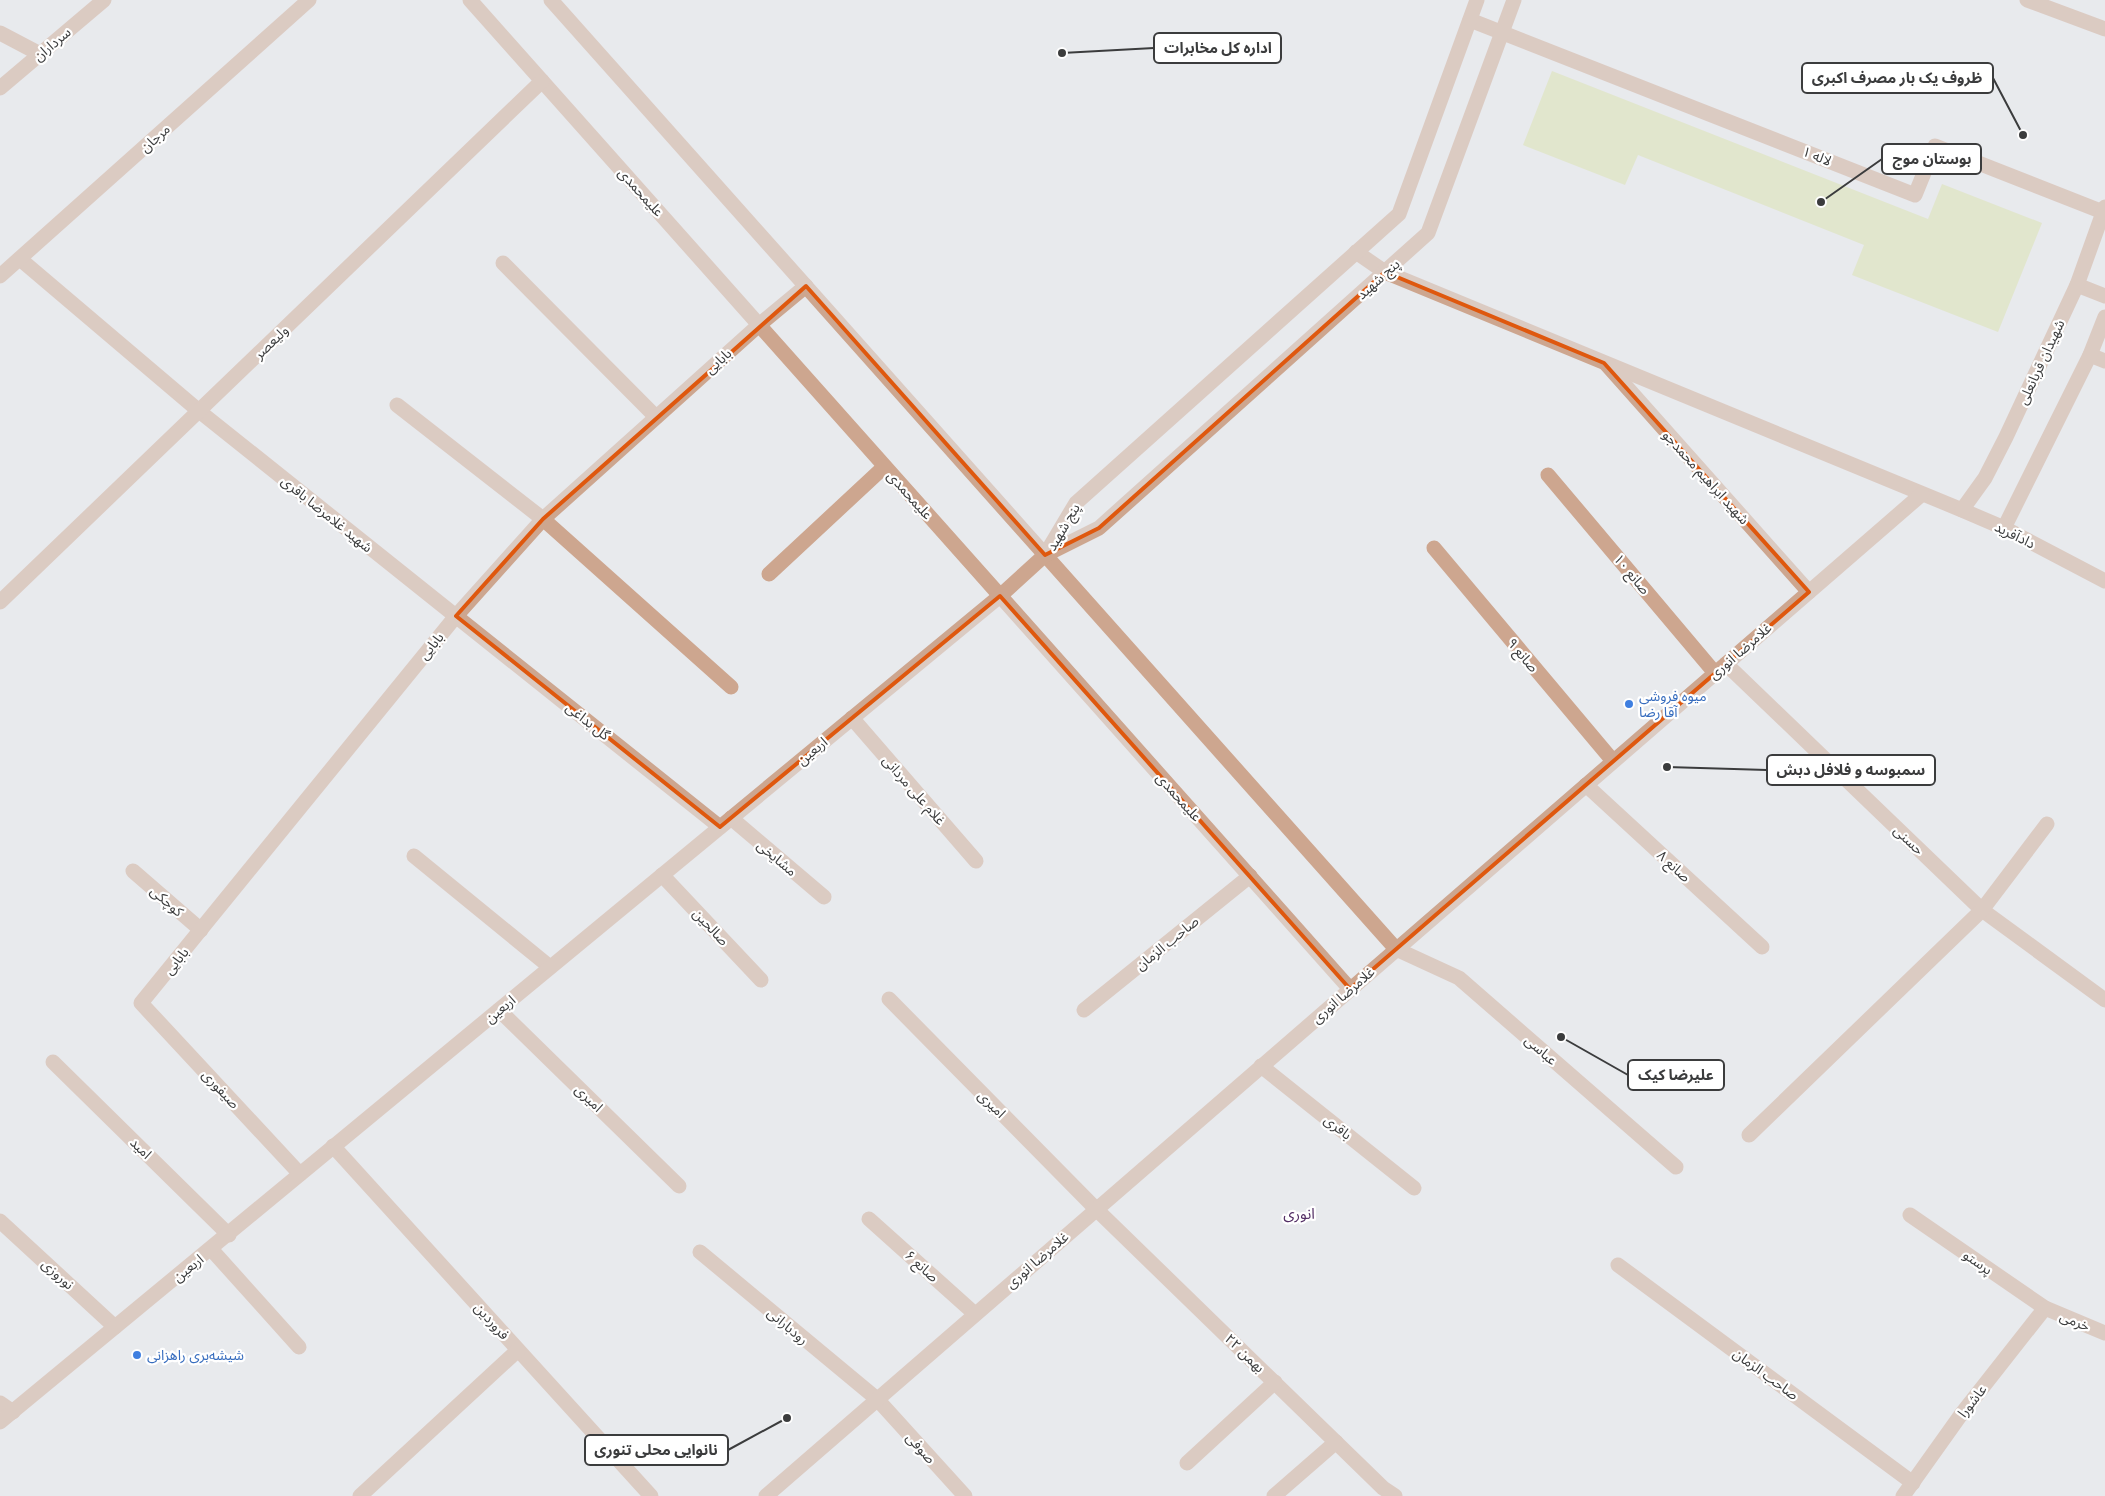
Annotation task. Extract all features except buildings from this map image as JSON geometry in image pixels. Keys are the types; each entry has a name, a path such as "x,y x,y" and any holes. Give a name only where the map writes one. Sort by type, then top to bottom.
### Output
{"street":[{"name":"سرداران","path":"0,88 104,0"},
{"name":"مرجان","path":"0,276 309,0"},
{"name":"علیمحمدی","path":"470,0 1350,989"},
{"path":"551,0 1396,949"},
{"name":"پنج شهید","path":"1045,555 1076,503 1399,214 1477,0"},
{"name":"پنج شهید","path":"1045,555 1099,528 1428,234 1514,0"},
{"path":"2027,0 2105,29"},
{"path":"1470,20 1502,31"},
{"name":"لاله ۱","path":"1502,31 1915,195 1935,146 2104,210"},
{"path":"0,33 40,54"},
{"name":"ولیعصر","path":"0,602 542,82"},
{"name":"شهیدان قربانعلی","path":"1962,510 1985,478 2006,437 2076,285 2104,210"},
{"name":"دادآفرید","path":"1356,252 1385,272 2004,528 2105,581"},
{"name":"شهید غلامرضا باقری","path":"20,258 199,411 456,616"},
{"path":"503,263 656,417"},
{"path":"2076,285 2105,296"},
{"name":"بابایی","path":"142,1003 456,616 543,519 759,325 806,286"},
{"path":"2004,528 2090,355 2105,317"},
{"path":"2090,355 2105,361"},
{"name":"شهید ابراهیم محمدجو","path":"1604,363 1809,592"},
{"path":"398,405 543,519 731,687"},
{"path":"769,574 884,467"},
{"name":"صانع ۱۰","path":"1548,475 1720,668"},
{"name":"غلامرضا انوری","path":"766,1496 1922,494"},
{"name":"صانع ۹","path":"1434,548 1613,761"},
{"name":"اربعین","path":"0,1422 6,1408 115,1327 229,1235 333,1146 1000,596 1045,555"},
{"name":"گل بداغی","path":"456,616 726,822"},
{"name":"حسنی","path":"1720,668 1982,910 2105,1000"},
{"name":"غلام علی مردانی","path":"852,718 976,861"},
{"name":"صانع ۸","path":"1586,785 1762,947"},
{"name":"مشایخی","path":"726,822 824,898"},
{"path":"1749,1134 1982,910 2047,824"},
{"path":"414,856 550,967"},
{"name":"کوچکی","path":"133,871 201,930"},
{"name":"صالحین","path":"662,874 761,980"},
{"name":"صاحب الزمان","path":"1084,1010 1250,876"},
{"name":"عباسی","path":"1396,949 1459,978 1676,1167"},
{"name":"امیری","path":"889,999 1096,1209"},
{"name":"صیفوری","path":"142,1003 300,1174"},
{"name":"امیری","path":"499,1010 679,1186"},
{"name":"امید","path":"53,1062 229,1235"},
{"name":"باقری","path":"1261,1066 1414,1188"},
{"name":"فروردین","path":"333,1146 651,1496"},
{"name":"۲۲ بهمن","path":"1096,1209 1383,1488 1395,1496"},
{"name":"پرستو","path":"1910,1215 2045,1308"},
{"name":"صانع ۶","path":"869,1219 975,1314"},
{"name":"نوروزی","path":"0,1221 115,1327"},
{"path":"211,1249 299,1347"},
{"name":"رودبارانی","path":"700,1252 877,1399"},
{"name":"صاحب الزمان","path":"1618,1265 1913,1483"},
{"name":"خرمی","path":"2045,1308 2105,1333"},
{"name":"عاشورا","path":"1903,1496 1960,1416 2045,1308"},
{"path":"360,1496 518,1350"},
{"path":"1187,1463 1275,1382"},
{"name":"صوفی","path":"877,1399 965,1496"},
{"path":"1274,1496 1336,1442"}],"highlighted area":[{"path":"1385,272 1604,363 1809,592 1350,989 1000,596 720,827 456,616 543,519 806,286 1045,555 1099,528"}],"green space":[{"path":"1552,71 1928,219 1942,184 2042,223 1998,332 1852,275 1864,245 1638,155 1625,185 1523,145"}],"place":[{"name":"اداره کل مخابرات","path":"1062,53"},
{"name":"ظروف یک بار مصرف اکبری","path":"2023,135"},
{"name":"بوستان موج","path":"1821,202"},
{"name":"میوه فروشی آقا رضا","path":"1629,704"},
{"name":"سمبوسه و فلافل دبش","path":"1667,767"},
{"name":"علیرضا کیک","path":"1561,1037"},
{"name":"شیشه‌بری راهزانی","path":"137,1355"},
{"name":"نانوایی محلی تنوری","path":"787,1418"}],"district":[{"name":"انوری","path":"1299,1214"}]}
